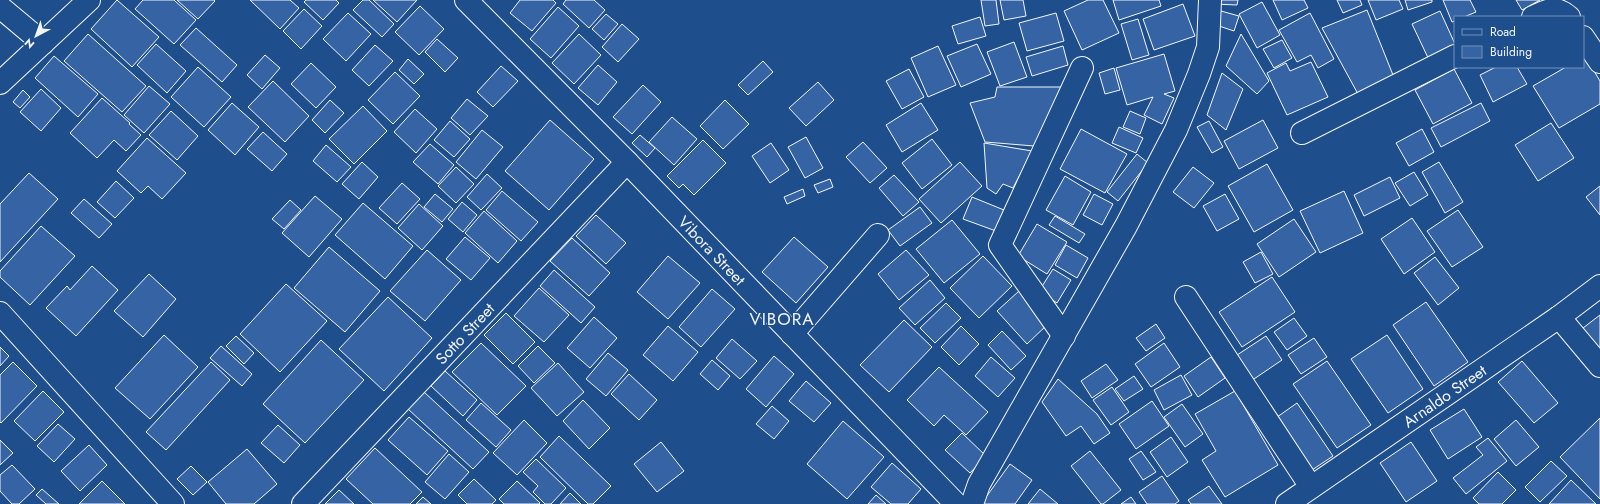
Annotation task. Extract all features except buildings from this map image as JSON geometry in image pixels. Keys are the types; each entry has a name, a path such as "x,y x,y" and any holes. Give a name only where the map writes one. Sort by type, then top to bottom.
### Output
{"street":[{"path":"0,83 89,0"},
{"name":"Vibora Street","path":"466,0 627,162 956,504"},
{"path":"972,504 979,484 1126,226 1176,130 1199,74 1208,47 1210,0"},
{"path":"0,7 42,43"},
{"path":"1535,16 1548,9 1560,11 1568,16"},
{"path":"1584,38 1600,62"},
{"path":"1302,133 1454,57"},
{"path":"1064,336 1000,245 1082,68"},
{"name":"Sotto Street","path":"303,504 627,162"},
{"path":"792,334 878,235"},
{"name":"Arnaldo Street","path":"1287,504 1559,317 1600,286"},
{"path":"1186,297 1311,487"},
{"path":"0,313 173,504"},
{"path":"1559,317 1600,366"}],"district":[{"name":"VIBORA","path":"782,319"}]}
